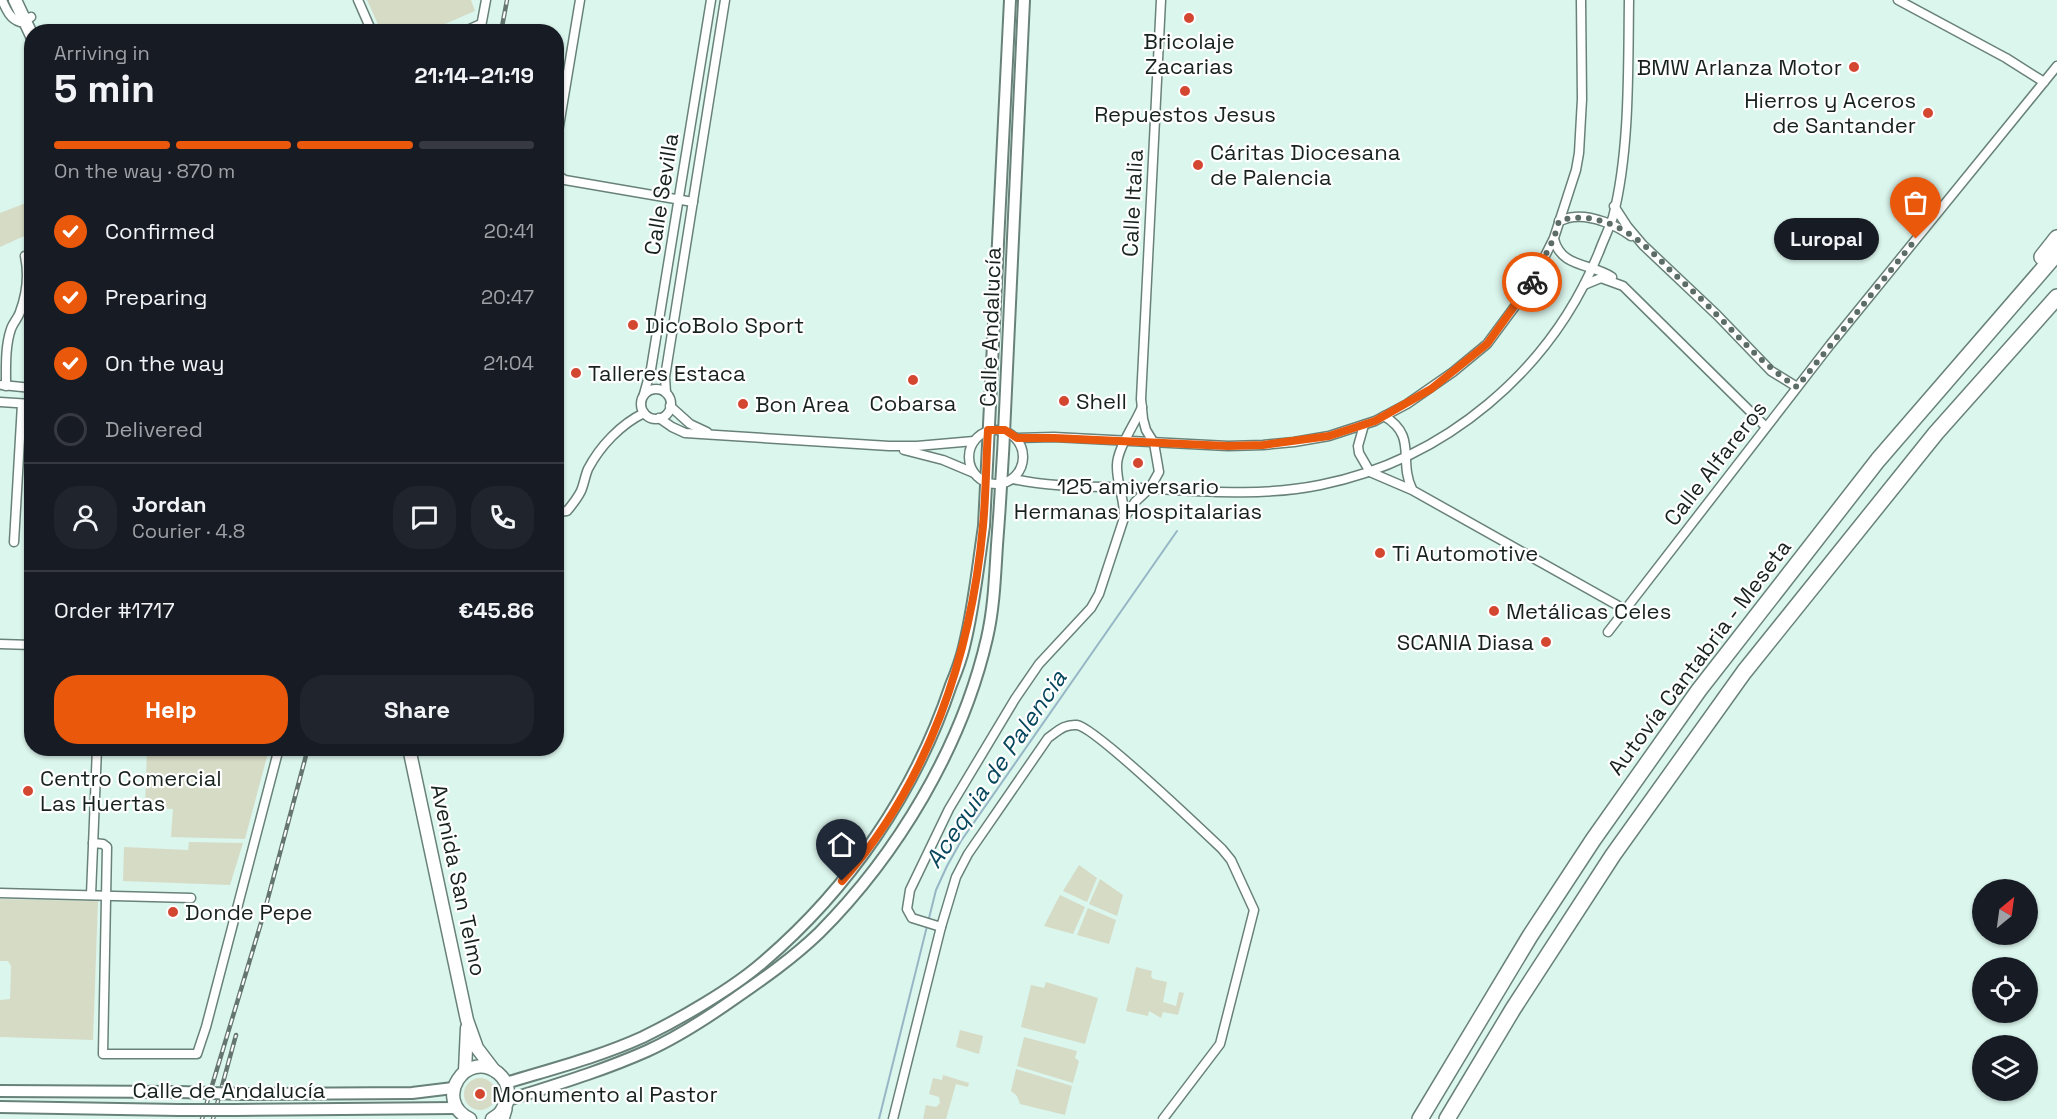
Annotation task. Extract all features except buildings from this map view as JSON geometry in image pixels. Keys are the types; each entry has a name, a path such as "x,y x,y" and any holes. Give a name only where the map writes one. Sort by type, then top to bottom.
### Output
{"highway":[{"path":"1878,460 2057,238"},
{"name":"Autovía Cantabria - Meseta","path":"1420,1119 1506,976 1593,840 1699,690 1878,460 2057,252"},
{"name":"Autovía Cantabria - Meseta","path":"1447,1119 1513,1009 1613,855 1744,672 1936,433 2055,298"}],"main road":[{"path":"19,0 32,24"},
{"name":"Calle Andalucía","path":"506,1083 588,1059 644,1036 708,1000 762,963 813,914 857,864 891,815 928,746 964,648 984,526 1011,0"},
{"name":"Calle Andalucía","path":"501,1112 650,1050 685,1031 762,980 816,936 853,896 910,820 948,750 972,689 988,637 994,586 1005,430 1024,0"},
{"path":"28,18 29,24"},
{"name":"Avenida San Telmo","path":"411,756 467,1020 477,1048 506,1083"},
{"name":"Avenida San Telmo","path":"465,1071 467,1020"},
{"path":"470,1119 457,1108 453,1088 465,1071 479,1066 493,1070"},
{"path":"501,1112 506,1083"},
{"name":"Calle de Andalucía","path":"0,1091 242,1094 412,1093 453,1088"},
{"name":"Calle de Andalucía","path":"0,1107 179,1110 457,1108"}],"street":[{"path":"2,0 16,21 28,18"},
{"path":"358,0 368,24"},
{"path":"482,24 486,0"},
{"path":"564,96 580,0"},
{"name":"Calle Sevilla","path":"644,394 651,369 711,0"},
{"name":"Calle Sevilla","path":"666,393 664,377 725,0"},
{"name":"Calle Italia","path":"1154,442 1146,430 1142,407 1142,359 1161,0"},
{"path":"1017,438 1263,445 1329,436 1364,425 1431,389 1487,344 1530,286 1554,238 1579,153 1582,99 1581,0"},
{"path":"1013,479 1035,484 1229,491 1317,486 1370,472 1406,458 1465,423 1519,375 1562,322 1584,285 1610,224 1624,153 1629,0"},
{"path":"1899,0 2006,58 2044,82"},
{"name":"Calle Alfareros","path":"1608,632 1797,387 2057,66"},
{"path":"564,179 693,202"},
{"path":"1614,206 1643,245 1772,371 1797,387"},
{"path":"1559,221 1573,217 1588,218 1610,224 1623,230 1643,245"},
{"path":"1554,238 1556,249 1562,256 1607,274 1623,286 1766,427"},
{"path":"1584,285 1601,278 1623,286"},
{"path":"24,299 20,313 11,328 3,386 24,387"},
{"path":"657,389 666,393 670,406 665,415 652,418 644,413 641,404 644,394 657,389"},
{"path":"0,402 24,404"},
{"path":"670,406 690,424 713,435"},
{"name":"Calle Italia","path":"1126,441 1142,407"},
{"path":"564,511 567,511 582,490 584,478 590,466 616,431 629,420 644,413"},
{"path":"1384,416 1395,423 1400,430 1405,444 1406,477 1412,490"},
{"path":"659,418 672,428 685,433 917,447 974,441 988,430 1005,430 1017,438 1022,446 1024,457 1021,470 1013,479 1002,484 986,482 974,473 943,460 889,446"},
{"path":"1364,425 1358,446 1359,453 1370,472 1412,490 1624,609"},
{"path":"14,542 24,436"},
{"path":"974,441 969,459 974,473"},
{"path":"937,926 912,918 907,909 910,890 944,818 1015,699 1039,664 1091,608 1098,594 1124,518 1125,506 1117,468 1118,458 1126,441"},
{"path":"1124,518 1135,502 1150,488 1159,471 1154,442"},
{"path":"0,644 24,645"},
{"path":"893,1119 937,926 956,877 968,854 1048,738 1064,726 1079,725 1110,747 1222,849 1231,860 1254,910 1220,1044 1163,1119"},
{"path":"91,895 97,756"},
{"path":"93,843 107,847 103,1054 197,1054 207,1027 277,756"},
{"path":"0,892 191,898"}],"green space":[{"path":"367,0 471,0 475,11 445,24 378,24"},
{"path":"24,204 24,236 0,247 0,213"},
{"path":"147,756 267,756 245,839 171,837 173,809 145,808"},
{"path":"189,842 243,843 230,885 123,881 124,847 188,850"},
{"path":"1079,865 1097,878 1087,902 1063,891"},
{"path":"1100,879 1123,895 1117,916 1089,904"},
{"path":"1060,895 1085,907 1073,934 1044,926"},
{"path":"0,899 98,901 93,1040 0,1037 0,1000 10,999 11,966 8,961 0,961"},
{"path":"1088,908 1116,920 1109,944 1077,935"},
{"path":"1136,967 1152,971 1153,979 1167,982 1163,1002 1176,1006 1179,992 1184,993 1178,1015 1163,1012 1161,1018 1149,1011 1148,1016 1126,1011"},
{"path":"1046,982 1098,998 1085,1044 1021,1027 1031,985 1044,988"},
{"path":"960,1030 983,1036 979,1054 956,1047"},
{"path":"1024,1037 1077,1051 1075,1058 1079,1061 1073,1083 1017,1066"},
{"path":"1016,1069 1072,1086 1065,1115 1020,1104 1017,1096 1011,1091"},
{"path":"943,1075 969,1083 968,1087 956,1084 946,1119 923,1119 926,1105 936,1107 940,1103 939,1097 929,1094 933,1078 942,1080"},
{"path":"480,1078 491,1083 496,1094 491,1105 480,1110 469,1105 464,1094 469,1083"}],"waterway":[{"name":"Acequia de Palencia","path":"879,1119 936,890 947,866 961,841 1177,531"}],"railway":[{"path":"502,24 507,0"},
{"path":"202,1119 264,913 306,756"},
{"path":"213,1119 236,1035"}],"way so far":[{"path":"1532,282 1554,238 1559,221 1573,217 1588,218 1610,224 1623,230 1656,256 1772,371 1797,387 1916,239"}],"place":[{"name":"Bricolaje Zacarias","path":"1189,18"},
{"name":"BMW Arlanza Motor","path":"1854,67"},
{"name":"Repuestos Jesus","path":"1185,91"},
{"name":"Hierros y Aceros de Santander","path":"1928,113"},
{"name":"Cáritas Diocesana de Palencia","path":"1198,165"},
{"name":"Luropal","path":"1916,239"},
{"name":"DicoBolo Sport","path":"633,325"},
{"name":"Talleres Estaca","path":"576,373"},
{"name":"Cobarsa","path":"913,380"},
{"name":"Shell","path":"1064,401"},
{"name":"Bon Area","path":"743,404"},
{"name":"125 amiversario Hermanas Hospitalarias","path":"1138,463"},
{"name":"Ti Automotive","path":"1380,553"},
{"name":"Metálicas Celes","path":"1494,611"},
{"name":"SCANIA Diasa","path":"1546,642"},
{"name":"Centro Comercial Las Huertas","path":"28,791"},
{"name":"Donde Pepe","path":"173,912"},
{"name":"Monumento al Pastor","path":"480,1094"}],"route":[{"path":"842,881 857,864 891,815 909,783 943,712 964,648 984,526 988,430 1005,430 1017,438 1228,446 1294,442 1329,436 1375,421 1431,389 1487,344 1532,282"}]}
